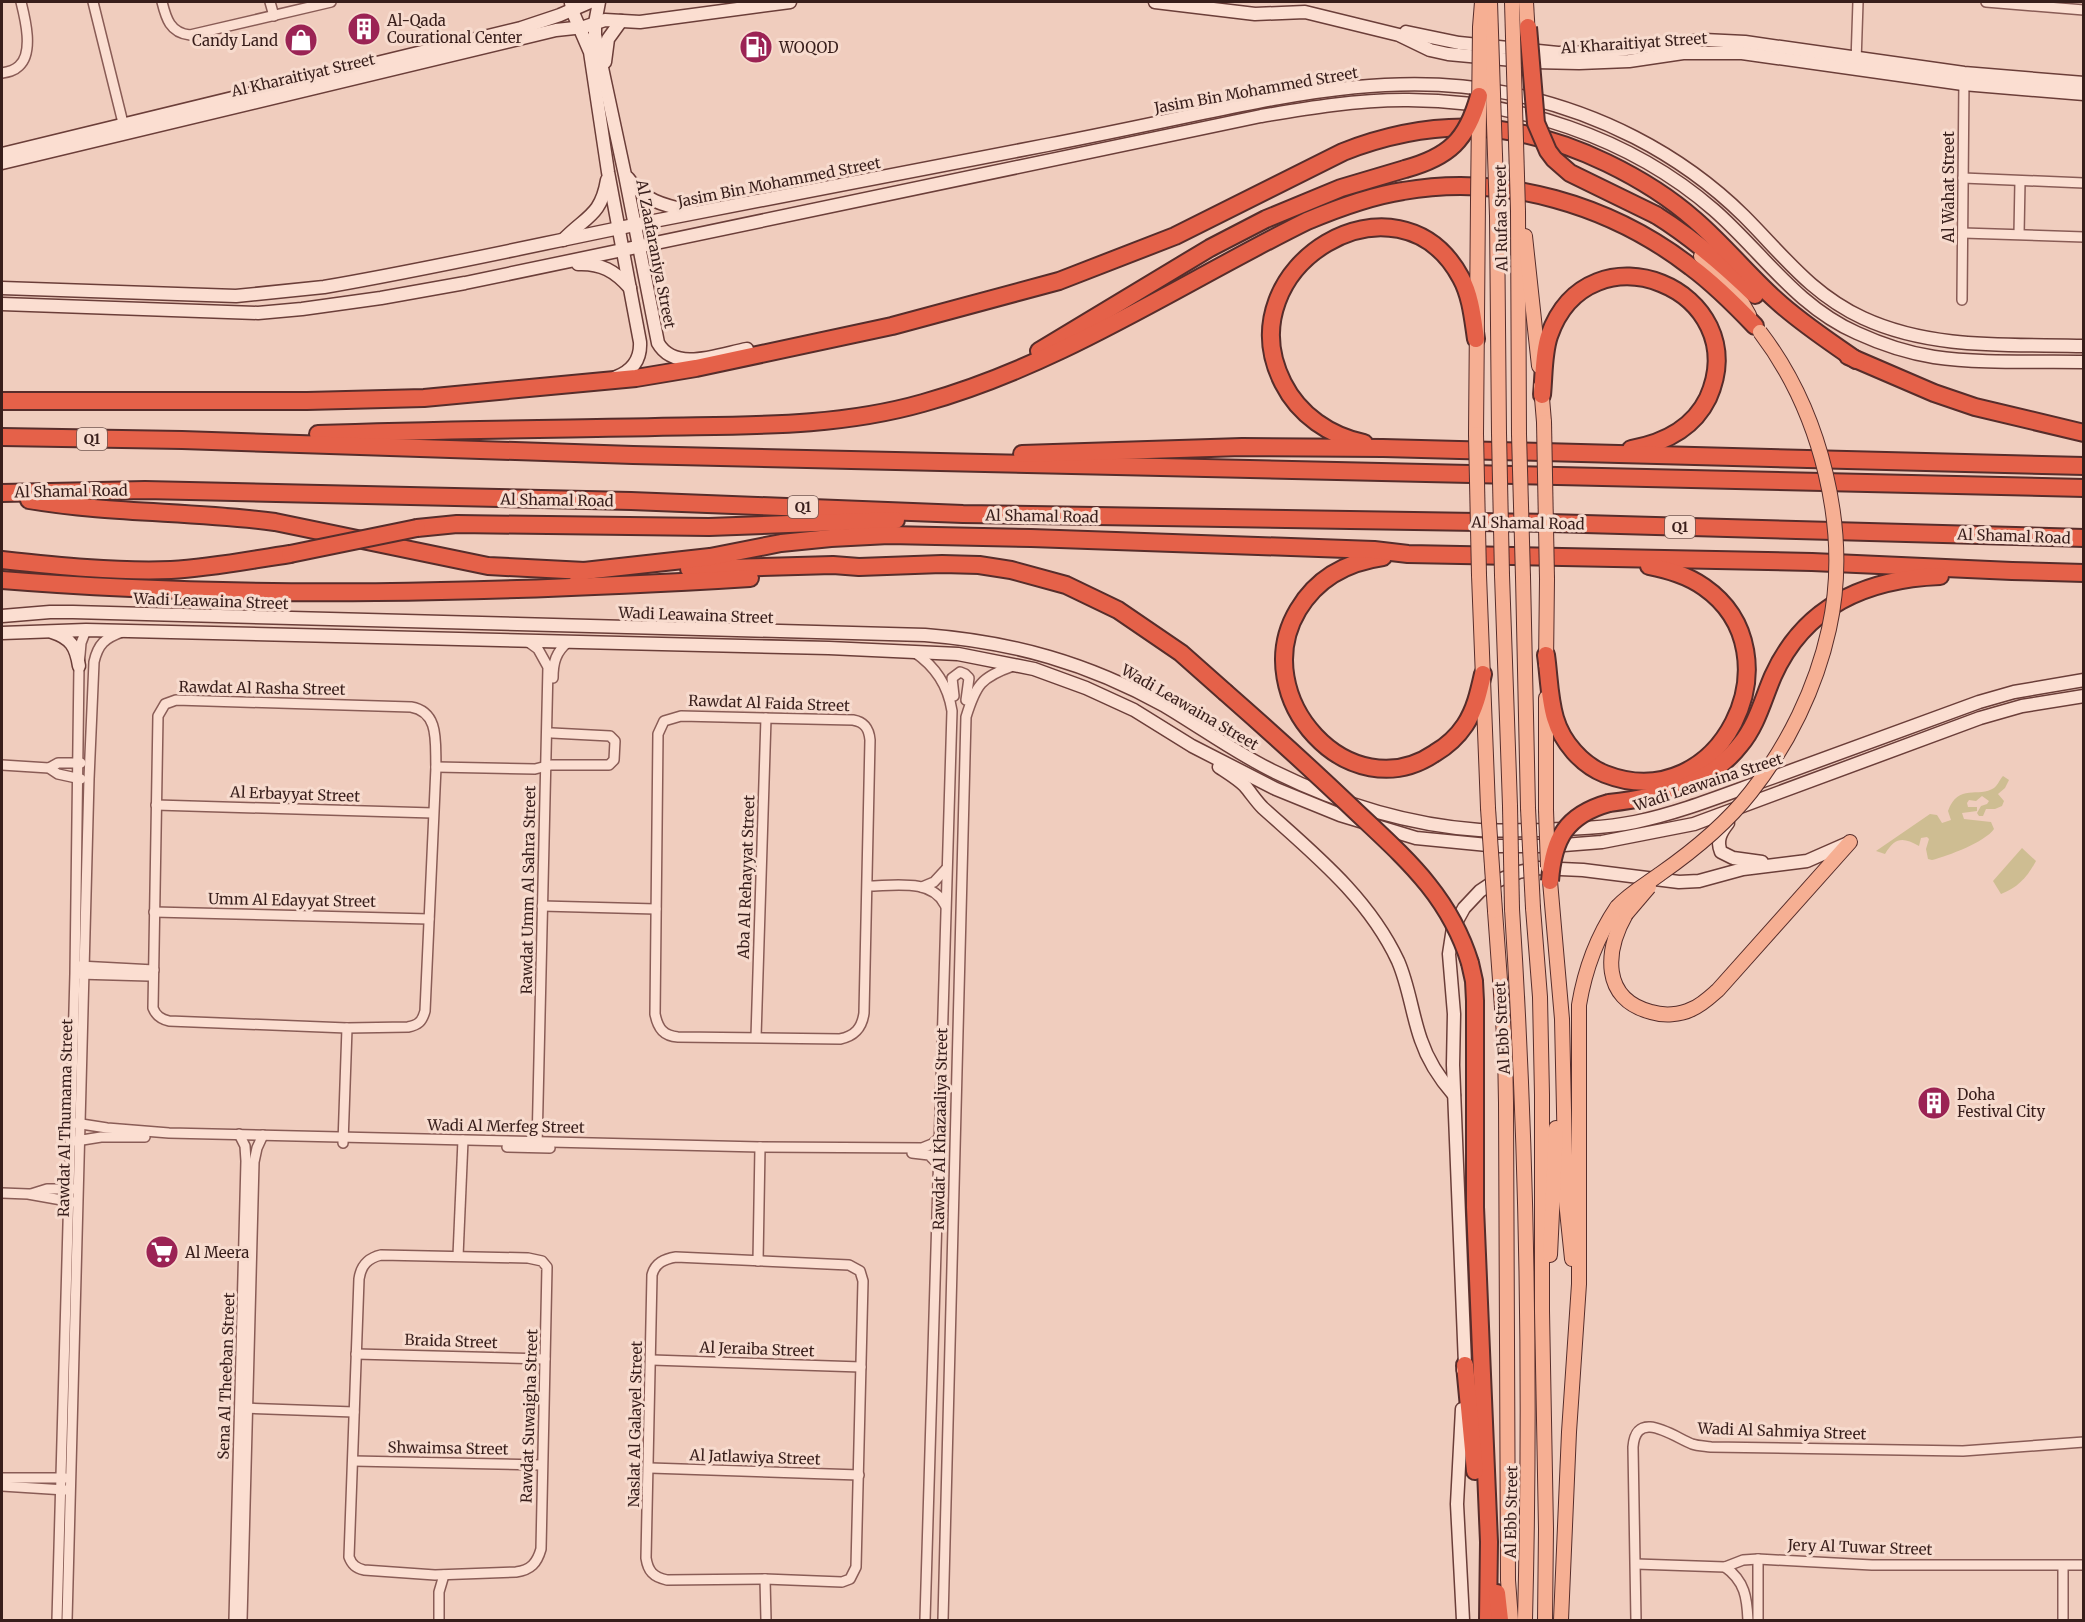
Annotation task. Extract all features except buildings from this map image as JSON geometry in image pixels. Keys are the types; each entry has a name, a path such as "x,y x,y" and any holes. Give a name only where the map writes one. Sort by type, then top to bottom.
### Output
{"highway":[{"path":"1528,27 1534,76 1536,123 1548,151 1570,173 1683,232 1788,324 1823,345 1934,393 1975,407 2084,433"},
{"path":"1004,375 1088,320 1210,248 1306,201 1438,157 1460,140 1473,116 1479,96"},
{"path":"2,401 381,400 467,395 606,381 696,368 892,326 1059,280 1175,236 1366,143 1419,130 1475,126 1540,136 1591,155 1641,181 1694,219 1788,311 1856,360"},
{"path":"182,440 417,430 809,424 868,416 922,404 1004,375 1068,347 1307,221 1377,196 1404,190 1431,188 1464,186 1505,189 1535,194 1599,213 1628,226 1676,255 1710,283 1757,329"},
{"path":"1383,448 1356,442 1313,420 1293,401 1280,379 1272,351 1273,318 1280,295 1296,268 1320,246 1349,232 1378,228 1407,231 1435,246 1456,269 1467,292 1476,339"},
{"path":"1542,395 1545,352 1550,335 1563,309 1586,289 1614,278 1641,277 1667,285 1683,294 1693,304 1709,330 1717,360 1712,389 1705,404 1688,425 1665,440 1647,446 1599,453"},
{"name":"Q1","path":"2,437 182,440 621,454 2084,488"},
{"path":"970,462 1043,452 1242,447 1383,448 2084,466"},
{"name":"Al Shamal Road","path":"2,494 181,490 631,501 941,513 1549,523 2084,538"},
{"path":"2,494 70,506 275,522 488,566 575,572 833,565 859,567"},
{"path":"2,560 114,570 172,570 290,554 417,528 457,524 645,527 848,523 884,521 941,513"},
{"path":"575,572 710,557 782,543 889,535 1185,543 1374,550 1408,554 1822,562 2012,572 2084,573"},
{"path":"1408,554 1375,558 1348,565 1322,581 1301,604 1287,632 1284,662 1288,692 1300,720 1319,740 1338,754 1366,765 1398,768 1429,758 1458,734 1472,711 1483,674"},
{"path":"1546,655 1553,708 1560,730 1580,758 1590,766 1614,777 1647,782 1663,780 1680,774 1708,757 1734,725 1745,693 1746,665 1740,636 1732,618 1722,604 1703,586 1682,575 1603,558"},
{"path":"2,580 160,588 431,591 642,584 780,576 859,567 979,565 1011,570 1066,585 1118,610 1150,630 1181,653 1289,748 1418,872 1442,901 1463,938 1474,981 1475,1001 1475,1195 1489,1542 1488,1620"},
{"path":"1550,881 1552,858 1561,835 1583,813 1610,803 1650,798 1681,789 1705,776 1725,761 1740,746 1753,725 1773,677 1791,644 1813,620 1830,606 1865,588 1885,582 1925,577 2012,572"},
{"path":"1465,1365 1481,1544 1488,1577"},
{"path":"1489,1542 1500,1620"}],"main road":[{"name":"Al Kharaitiyat Street","path":"2,164 124,129 521,28 547,20 572,6 590,2"},
{"name":"Al Zaafaraniya Street","path":"600,2 595,35 626,175 657,338 661,348 673,358 688,360 810,336 856,333"},
{"name":"Al Kharaitiyat Street","path":"2,154 124,129 605,20 640,22 790,2"},
{"name":"Al Kharaitiyat Street","path":"1155,2 1255,14 1305,12 1399,35 1436,52 1491,58 1549,63 1586,63 1629,61 1683,53 1766,55 1856,64 2084,94"},
{"name":"Al Kharaitiyat Street","path":"1212,2 1253,8 1293,5 1307,7 1436,40 1538,52 1600,52 1683,42 1724,40 1766,44 1856,64"},
{"path":"1482,2 1476,434 1488,808 1506,1060 1510,1620"},
{"name":"Al Rufaa Street","path":"1490,2 1497,216 1499,433"},
{"name":"Al Rufaa Street","path":"1512,2 1518,213 1519,434 1528,808 1540,997 1542,1311"},
{"path":"1526,2 1528,27"},
{"name":"Al Zaafaraniya Street","path":"572,6 590,52 608,172 639,342 639,353 635,364 628,372 606,381"},
{"path":"603,72 608,39 621,21"},
{"name":"Al Kharaitiyat Street","path":"1964,78 2084,84"},
{"name":"Jasim Bin Mohammed Street","path":"619,228 1324,90 1383,84 1467,86 1562,107 1621,130 1672,158 1726,199 1822,295 1876,324 1909,335 1951,342 2084,346"},
{"name":"Jasim Bin Mohammed Street","path":"623,249 1261,116 1375,101 1449,101 1504,109 1544,119 1596,138 1642,161 1683,186 1712,208 1805,301 1830,319 1864,336 1910,352 1943,358 2084,362"},
{"path":"563,240 598,208 604,196 608,172"},
{"path":"626,175 633,186 647,198 660,204 697,213"},
{"path":"1518,213 1526,239 1544,422 1547,579 1545,810 1561,1009 1566,1201 1570,1244 1579,1284"},
{"path":"1654,218 1707,262 1737,294 1757,329 1777,356 1804,408 1826,473 1836,548 1830,628 1805,702 1768,769 1751,793 1723,824 1658,876 1629,895 1621,911 1611,955 1613,978 1618,989 1627,1000 1657,1014 1673,1014 1692,1009 1718,990 1850,842"},
{"path":"2,288 258,295 355,282 619,228"},
{"path":"2,304 158,308 236,313 281,312 391,296 623,249"},
{"path":"546,266 598,265 615,274 630,289"},
{"name":"Al Ebb Street","path":"1499,433 1512,909 1521,1072 1528,1361 1525,1620"},
{"name":"Wadi Leawaina Street","path":"2,616 61,612 926,635 988,642 1059,659 1121,683 1167,708 1243,755 1310,788 1373,810 1446,826 1482,830 1574,830 1634,822 1661,815 1979,702 2023,690 2084,680"},
{"path":"86,630 92,624 103,621 252,621 272,618"},
{"path":"48,630 63,636 72,643 79,666"},
{"name":"Wadi Leawaina Street","path":"2,633 86,630 958,654 1017,664 1056,676 1108,698 1134,710 1192,746 1310,804 1400,834 1445,842 1521,847 1593,843 1694,825 1980,718 2022,706 2084,696"},
{"path":"1192,746 1242,783 1261,807 1300,839 1368,910 1386,937 1400,965 1427,1054 1439,1076 1454,1095"},
{"path":"1746,806 1721,832 1718,843 1721,852 1740,860 1793,864 1807,861 1850,842"},
{"path":"1462,1620 1457,1504 1462,1378 1465,1365 1454,1095 1454,1014 1449,972 1450,943 1459,916 1467,903 1480,891 1503,878 1538,868 1560,868 1679,882 1699,881 1743,869 1778,864"},
{"path":"1561,1620 1569,1432 1579,1284 1579,1005 1584,975 1593,949 1604,926 1621,911"},
{"path":"1545,1620 1546,1528 1542,1311 1550,1253 1557,1115 1564,1097"}],"street":[{"path":"2,73 17,68 23,62 26,54 27,31 21,2"},
{"path":"93,2 124,129"},
{"path":"162,2 168,23 185,35 195,35 331,2"},
{"path":"270,2 274,15"},
{"path":"1856,64 1858,2"},
{"path":"1986,2 2084,9 2083,2"},
{"name":"Al Wahat Street","path":"1962,300 1964,78"},
{"path":"1963,178 2084,183"},
{"path":"2019,234 2020,181"},
{"path":"1963,232 2084,237"},
{"name":"Rawdat Al Thumama Street","path":"79,970 77,763 79,666 81,643 86,630"},
{"name":"Rawdat Al Thumama Street","path":"67,1620 73,1189 79,970 89,764 96,652 105,640 123,632"},
{"name":"Rawdat Umm Al Sahra Street","path":"527,641 538,649 548,667 540,1145"},
{"name":"Rawdat Umm Al Sahra Street","path":"548,766 552,733 553,667 560,650 568,642"},
{"name":"Rawdat Al Khazaaliya Street","path":"914,652 934,669 945,684 952,720 925,1620"},
{"name":"Rawdat Al Khazaaliya Street","path":"943,1620 966,717 974,693 981,681 993,673 1017,664"},
{"path":"952,720 954,701 952,678 960,672 969,678 964,709 966,717"},
{"name":"Rawdat Al Rasha Street","path":"176,700 418,708 429,715 434,726 436,766 423,1018 417,1025 408,1028 347,1028 164,1020 157,1016 153,1008 156,805 158,716 165,704 176,700"},
{"name":"Rawdat Al Faida Street","path":"681,716 860,721 868,729 870,740 868,886 864,1012 858,1030 851,1036 840,1039 678,1037 660,1029 656,1014 656,909 657,752 661,723 668,718 681,716"},
{"name":"Aba Al Rehayyat Street","path":"756,1037 766,718"},
{"path":"436,766 535,769 548,766 609,765 614,760 615,741 610,736 552,733"},
{"path":"49,768 58,763 89,764"},
{"path":"2,765 49,768 58,774 89,779"},
{"name":"Al Erbayyat Street","path":"156,805 433,813"},
{"path":"868,886 922,886 939,879 946,868"},
{"path":"922,886 936,892 945,905"},
{"path":"545,906 656,909"},
{"name":"Umm Al Edayyat Street","path":"154,912 429,919"},
{"path":"79,970 154,973"},
{"path":"343,1140 347,1028"},
{"name":"Wadi Al Merfeg Street","path":"75,1124 138,1131 261,1138 920,1153 928,1155 937,1163"},
{"name":"Wadi Al Merfeg Street","path":"75,1141 101,1137 241,1137"},
{"name":"Sena Al Theeban Street","path":"241,1137 246,1161 242,1620"},
{"name":"Sena Al Theeban Street","path":"234,1620 254,1162 261,1138"},
{"name":"Wadi Al Merfeg Street","path":"760,1150 922,1148 939,1138"},
{"path":"458,1256 463,1143"},
{"path":"758,1261 760,1150"},
{"path":"28,1194 47,1189 73,1189"},
{"path":"2,1193 28,1194 73,1202"},
{"name":"Rawdat Al Thumama Street","path":"57,1620 59,1490 73,1202"},
{"name":"Rawdat Suwaigha Street","path":"375,1256 458,1256 537,1259 545,1264 548,1272 541,1550 534,1566 516,1572 440,1575 364,1570 353,1565 349,1557 359,1279 365,1263 375,1256"},
{"name":"Naslat Al Galayel Street","path":"676,1257 758,1261 849,1265 860,1271 863,1281 856,1567 850,1579 842,1582 765,1579 667,1580 659,1578 652,1574 646,1558 650,1468 653,1269 658,1263 676,1257"},
{"name":"Braida Street","path":"356,1354 545,1359"},
{"name":"Al Jeraiba Street","path":"652,1360 861,1367"},
{"path":"244,1408 354,1412"},
{"name":"Wadi Al Sahmiya Street","path":"1636,1620 1633,1441 1637,1433 1650,1427 1664,1429 1695,1445 1711,1447 1963,1450 2084,1442"},
{"name":"Shwaimsa Street","path":"353,1461 542,1465"},
{"name":"Al Jatlawiya Street","path":"650,1468 859,1475"},
{"path":"2,1478 70,1478"},
{"path":"2,1486 70,1489"},
{"path":"1758,1559 1758,1620"},
{"name":"Jery Al Tuwar Street","path":"1636,1564 1725,1567 1743,1560 1758,1559 1872,1565 2084,1565"},
{"path":"2063,1566 2063,1620"},
{"path":"1725,1567 1737,1577 1745,1590 1748,1620"},
{"path":"439,1620 440,1575"},
{"path":"765,1579 766,1620"}],"shaded area":[{"path":"2003,776 2009,780 1998,794 2004,801 2002,806 1986,809 1983,816 1979,816 1977,813 1981,806 1989,801 1982,796 1976,801 1969,800 1967,803 1968,807 1977,807 1977,811 1962,813 1964,819 1991,822 1994,829 1983,839 1932,860 1928,859 1926,849 1929,839 1927,837 1921,838 1919,846 1900,840 1892,844 1885,854 1876,851 1930,814 1937,815 1942,823 1951,820 1948,811 1957,797 1963,794 1988,791 1995,787"},
{"path":"2022,848 2036,861 2022,881 2001,894 1993,881"}],"place":[{"name":"Al-Qada Courational Center","path":"364,29"},
{"name":"Candy Land","path":"301,40"},
{"name":"WOQOD","path":"756,47"},
{"name":"Doha Festival City","path":"1934,1103"},
{"name":"Al Meera","path":"162,1252"}]}
